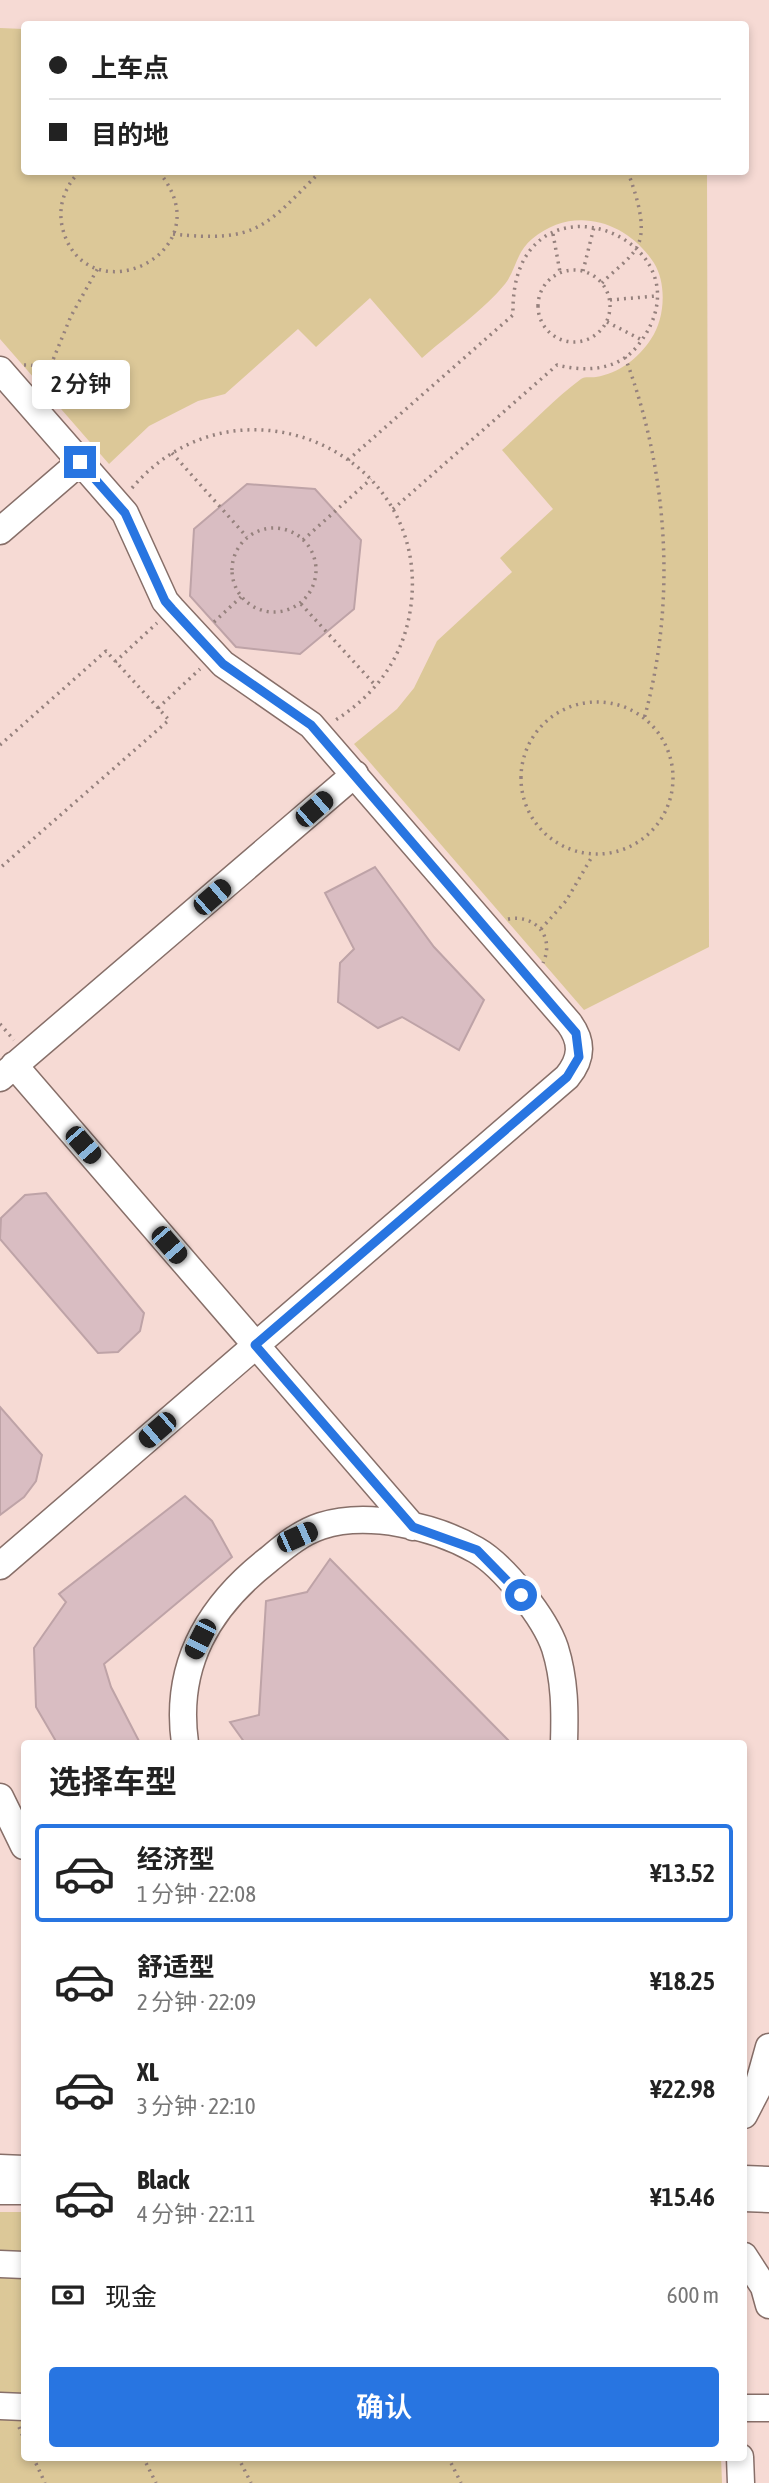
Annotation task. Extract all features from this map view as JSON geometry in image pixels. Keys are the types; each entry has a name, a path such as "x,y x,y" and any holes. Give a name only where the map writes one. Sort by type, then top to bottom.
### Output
{"street":[{"path":"0,370 125,513 165,601 223,664 317,732 576,1033 579,1045 575,1068 0,1566"},
{"path":"0,531 80,462"},
{"path":"355,774 7,1072 255,1345 413,1527"},
{"path":"185,1740 182,1700 193,1653 226,1596 297,1537 322,1526 376,1521 413,1527 477,1550 509,1580 533,1609 554,1647 565,1695 564,1740"},
{"path":"0,1797 21,1840"},
{"path":"747,2109 757,2090 769,2047"},
{"path":"0,2168 21,2169"},
{"path":"747,2179 769,2180"},
{"path":"0,2191 21,2191"},
{"path":"747,2198 769,2199"},
{"path":"747,2261 764,2287 769,2305"},
{"path":"0,2264 21,2265"},
{"path":"0,2406 21,2407"},
{"path":"747,2408 769,2408"},
{"path":"740,2461 741,2483"}],"path":[{"path":"76,175 70,181 62,200 60,219 65,239 77,255 98,268 129,272 146,266 162,254 173,234 177,220 176,202 169,184 162,175"},
{"path":"173,234 214,238 245,232 272,219 317,175"},
{"path":"602,283 637,248 639,217 629,175"},
{"path":"348,460 513,315 513,288 521,264 531,250 553,234 582,226 621,236 637,248 650,267 656,296 656,311 642,340 614,364 590,370 557,365 392,510"},
{"path":"583,271 594,227"},
{"path":"553,234 560,272"},
{"path":"48,372 71,316 98,268"},
{"path":"583,271 602,283 610,300 607,322 590,339 579,342 556,338 540,320 539,296 544,285 560,272 583,271"},
{"path":"610,300 656,296"},
{"path":"607,322 642,340"},
{"path":"625,356 637,387 656,477 664,568 658,653 644,719"},
{"path":"118,505 138,480 172,453 220,432 267,429 313,440 348,460 371,479 392,510 406,540 411,563 411,609 397,654 376,686 352,710 317,732"},
{"path":"172,453 247,537"},
{"path":"303,540 371,479"},
{"path":"275,527 289,530 303,540 314,557 316,579 311,592 301,604 276,613 263,612 241,597 231,572 238,547 247,537 260,530 275,527"},
{"path":"213,622 241,597"},
{"path":"301,604 376,686"},
{"path":"115,662 172,609"},
{"path":"0,745 106,651 169,720 0,868"},
{"path":"158,708 214,655"},
{"path":"584,703 608,703 631,710 644,719 666,745 673,771 671,797 661,821 643,840 619,852 593,855 567,848 545,834 530,815 522,792 528,745 542,726 561,711 584,703"},
{"path":"541,929 566,901 593,855"},
{"path":"491,932 507,919 517,918 527,919 541,929 547,941 547,951 544,961 529,977"},
{"path":"35,2461 45,2483"},
{"path":"145,2461 156,2483"},
{"path":"240,2461 251,2483"},
{"path":"450,2461 461,2483"}],"shaded area":[{"path":"0,28 21,29 21,175 707,175 709,947 584,1010 354,744 397,709 414,688 437,641 512,572 500,558 553,509 502,450 581,379 604,375 620,368 634,359 646,346 656,331 663,301 658,271 643,248 614,228 598,222 565,222 548,228 527,244 509,279 496,294 422,358 370,298 316,347 298,329 225,394 198,401 149,426 109,464 0,339"},
{"path":"0,2212 21,2212 21,2461 721,2461 722,2483 0,2483"}],"building":[{"path":"247,484 315,489 361,540 354,609 300,654 236,647 190,596 194,529"},
{"path":"375,867 434,947 484,1000 459,1050 402,1017 378,1028 338,1002 340,963 354,949 325,893"},
{"path":"46,1193 144,1313 140,1331 118,1352 98,1353 0,1239 1,1218 25,1195"},
{"path":"0,1407 42,1455 36,1481 24,1497 0,1515"},
{"path":"185,1496 212,1521 232,1557 104,1664 111,1687 138,1740 55,1740 36,1707 34,1648 66,1602 59,1594"},
{"path":"330,1559 508,1740 243,1740 230,1722 259,1715 266,1601 307,1592"}],"route":[{"path":"80,462 125,513 165,601 223,664 311,725 576,1033 579,1057 575,1068 567,1077 255,1345 413,1527 477,1550 521,1595"}]}
